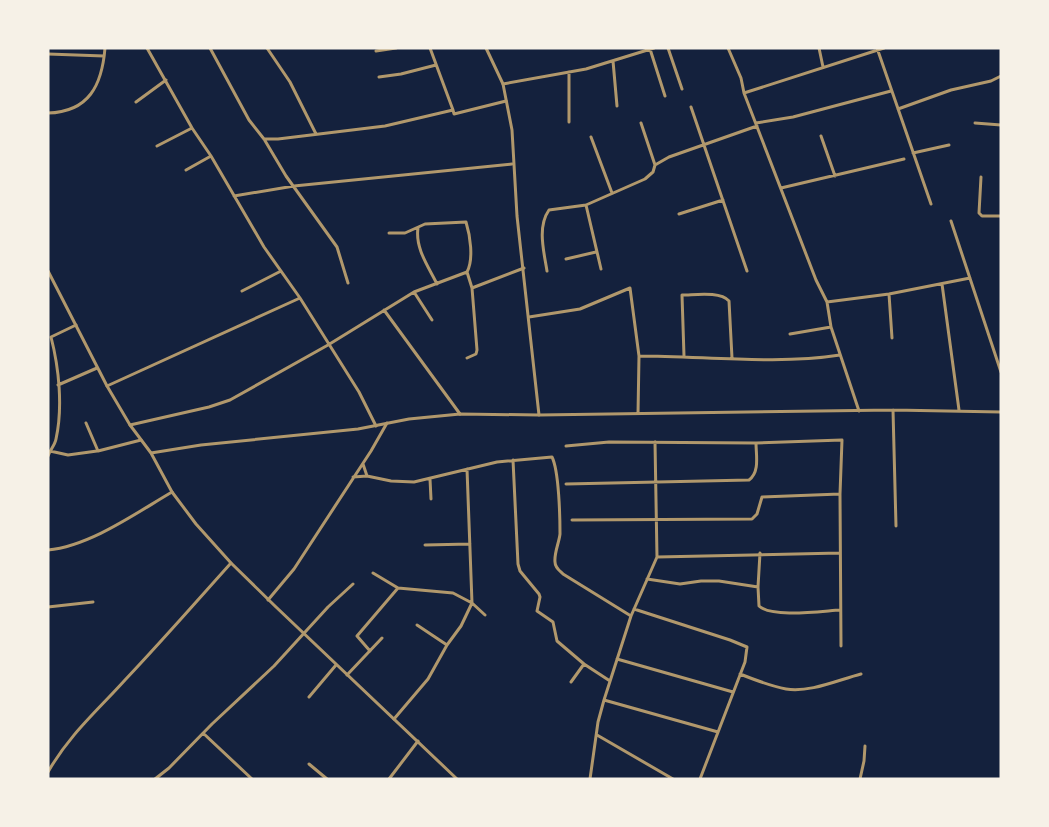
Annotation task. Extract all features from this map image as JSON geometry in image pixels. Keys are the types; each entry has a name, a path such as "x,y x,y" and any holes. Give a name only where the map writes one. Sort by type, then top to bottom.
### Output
{"street":[{"path":"48,113 73,108 93,93 99,84 105,48"},
{"path":"147,48 192,128 369,409 376,426"},
{"path":"210,48 249,120 337,247 348,283"},
{"path":"267,48 290,82 316,134"},
{"path":"376,51 396,48"},
{"path":"430,48 454,114 506,101"},
{"path":"486,48 503,84 512,130 512,164 539,415"},
{"path":"503,84 569,72 654,48"},
{"path":"668,48 682,89"},
{"path":"728,48 816,280 827,302 831,327 859,411"},
{"path":"819,48 823,67"},
{"path":"744,93 884,48"},
{"path":"877,49 931,204"},
{"path":"650,50 664,96"},
{"path":"48,54 105,57"},
{"path":"613,61 617,106"},
{"path":"380,77 436,65"},
{"path":"569,72 569,122"},
{"path":"898,109 951,90 991,81 1001,76"},
{"path":"136,102 166,80"},
{"path":"655,165 669,157 757,124 793,117 891,91"},
{"path":"691,107 747,270"},
{"path":"264,139 385,126 453,110"},
{"path":"547,271 543,221 549,210 586,205 645,179 653,172 655,165 641,123"},
{"path":"975,123 1001,125"},
{"path":"158,146 192,128"},
{"path":"821,136 835,176"},
{"path":"591,137 612,193"},
{"path":"913,153 949,145"},
{"path":"186,170 211,156"},
{"path":"782,188 904,159"},
{"path":"234,196 294,186 512,164"},
{"path":"981,177 980,215 1001,216"},
{"path":"679,214 723,200"},
{"path":"586,205 601,269"},
{"path":"951,221 988,327 1001,372"},
{"path":"130,425 230,400 328,345 414,292 467,272 470,267 466,222 425,224 405,233 389,233"},
{"path":"418,228 420,250 437,284"},
{"path":"566,259 597,252"},
{"path":"472,288 524,268"},
{"path":"48,271 97,368 130,425 151,453 172,492 207,538 303,634 457,779"},
{"path":"242,291 281,271"},
{"path":"466,358 476,354 472,288 467,272"},
{"path":"827,302 890,294 970,278"},
{"path":"942,284 959,411"},
{"path":"529,317 580,309 630,288 639,356 638,414"},
{"path":"414,292 432,320"},
{"path":"684,356 682,295 701,294 724,296 729,301 732,358"},
{"path":"890,294 892,338"},
{"path":"107,386 300,298"},
{"path":"384,310 460,414"},
{"path":"48,456 56,442 59,415 58,370 51,337 76,325"},
{"path":"790,334 831,327"},
{"path":"639,356 805,358 840,355"},
{"path":"58,385 97,368"},
{"path":"893,410 896,526"},
{"path":"151,453 460,414 1001,411"},
{"path":"86,423 98,451"},
{"path":"268,600 294,569 387,423"},
{"path":"50,451 68,456 96,453 141,440"},
{"path":"566,446 609,442 756,443 842,440 841,646"},
{"path":"590,779 604,700 631,616 657,557 655,442"},
{"path":"566,484 749,480 754,477 756,470 756,443"},
{"path":"353,477 367,476 403,482 430,479 513,460 552,457 560,535 555,562 557,568 631,616"},
{"path":"513,460 518,564 520,571 539,594 537,611 553,622 557,641 584,664 610,681"},
{"path":"363,463 367,476"},
{"path":"394,719 428,680 447,645 461,626 472,603 467,469"},
{"path":"430,479 431,499"},
{"path":"48,550 70,546 92,536 172,492"},
{"path":"572,520 752,519 757,514 762,497 840,494"},
{"path":"425,545 470,544"},
{"path":"760,553 759,606 764,610 776,612 840,610"},
{"path":"657,557 840,553"},
{"path":"48,772 57,754 81,725 123,683 231,563"},
{"path":"373,573 398,588 453,594 472,603 485,615"},
{"path":"647,579 681,584 719,581 758,587"},
{"path":"155,779 274,666 353,584"},
{"path":"370,651 357,636 398,588"},
{"path":"48,607 93,602"},
{"path":"634,609 747,647 740,674 700,779"},
{"path":"417,625 447,645"},
{"path":"347,675 382,638"},
{"path":"617,659 733,692"},
{"path":"571,682 584,664"},
{"path":"309,697 336,665"},
{"path":"740,674 771,686 789,689 805,688 861,674"},
{"path":"604,700 718,732"},
{"path":"202,733 252,779"},
{"path":"596,735 673,779"},
{"path":"389,779 418,741"},
{"path":"860,779 865,746"},
{"path":"309,764 327,779"}]}
